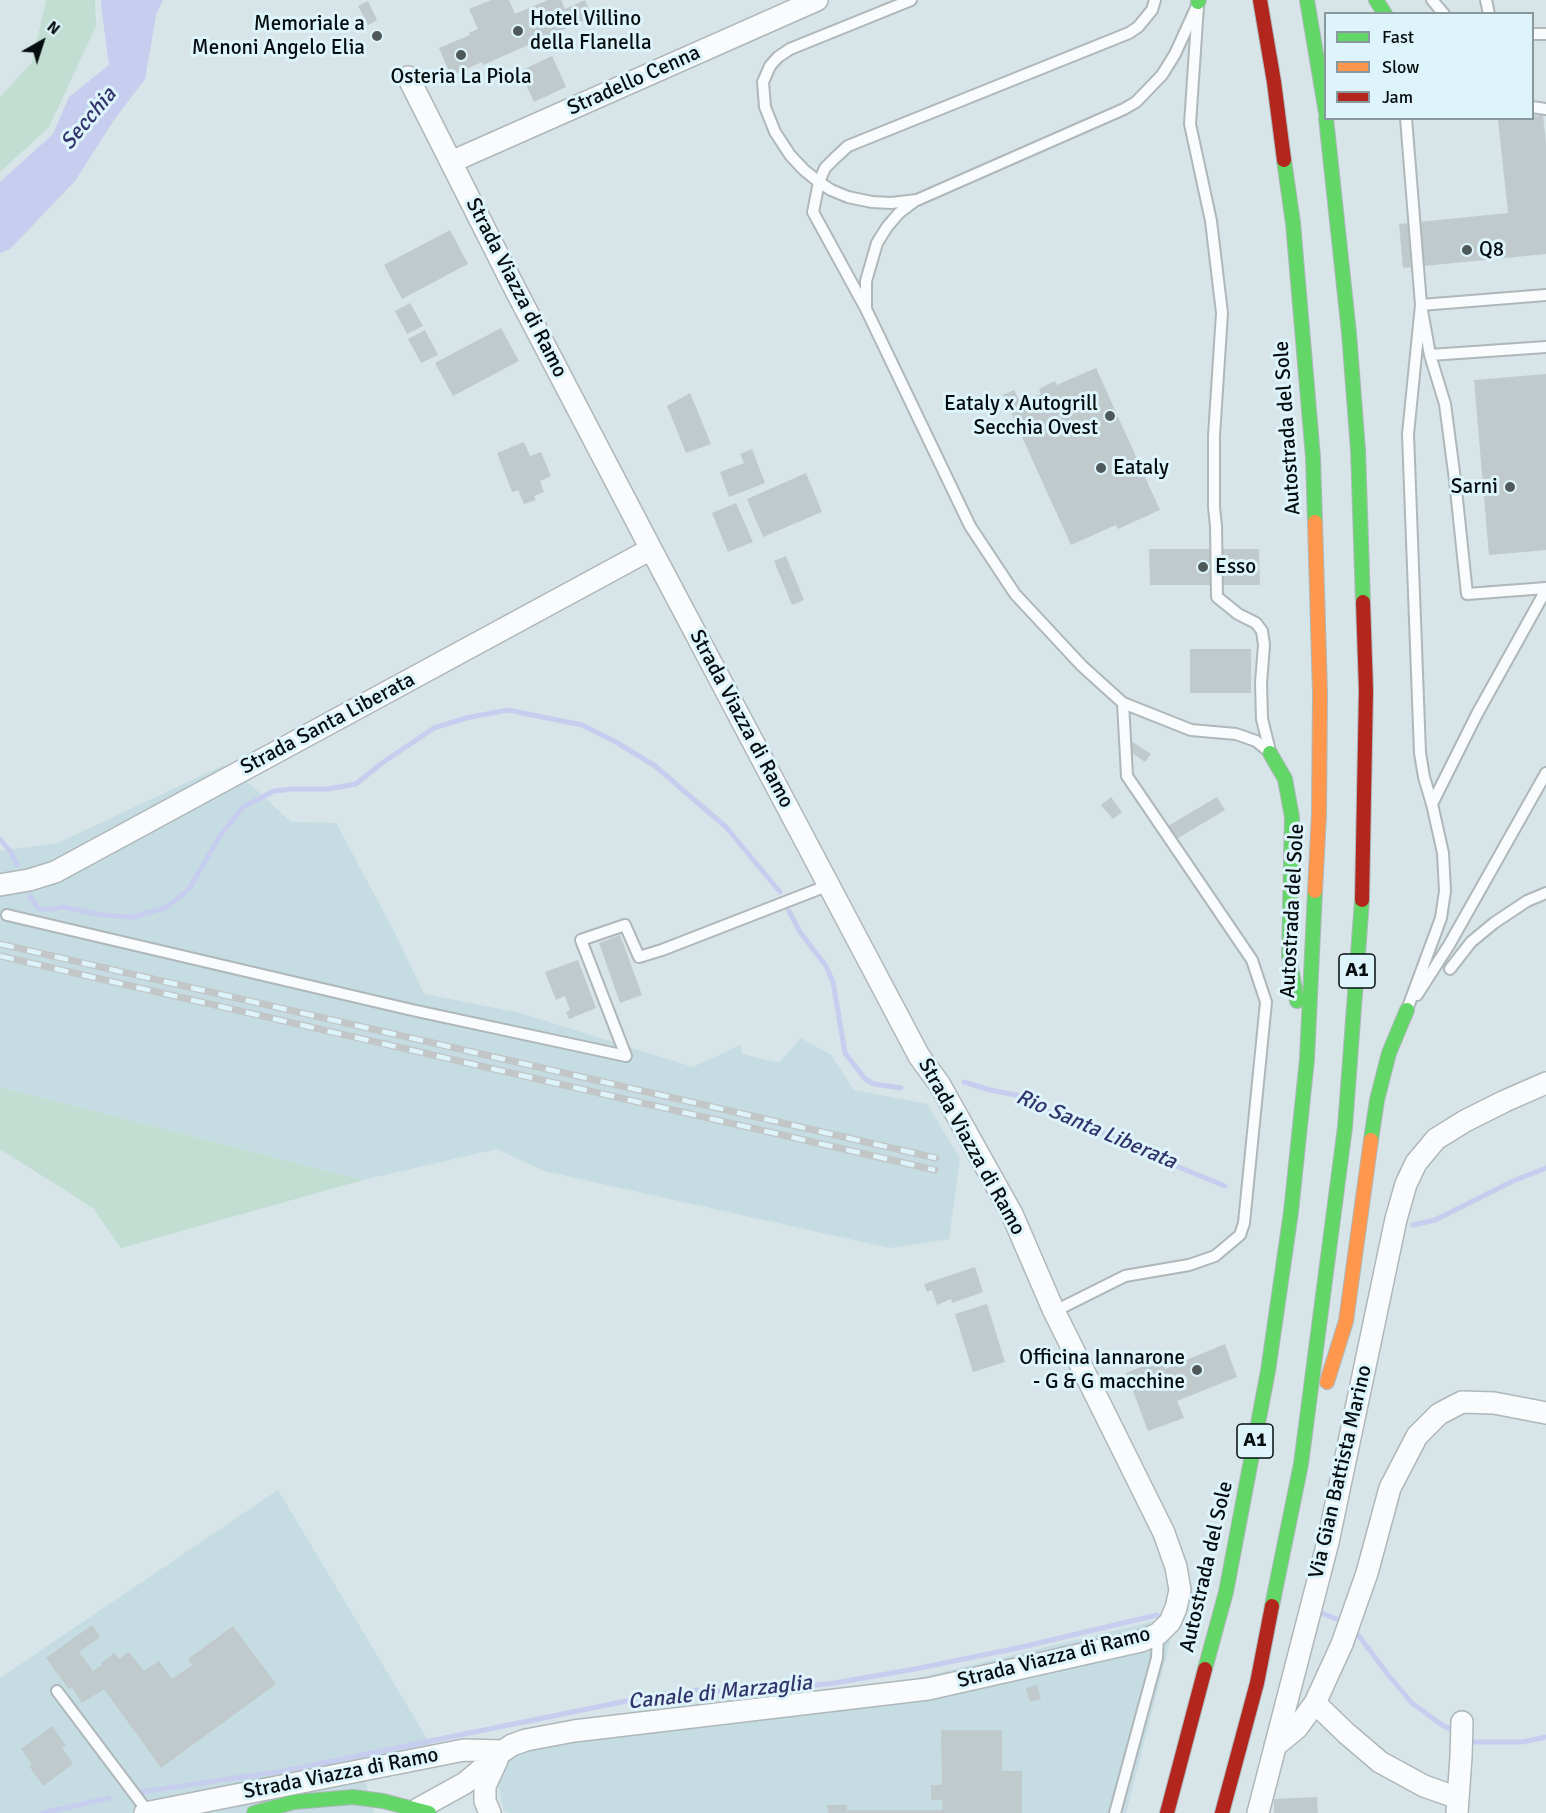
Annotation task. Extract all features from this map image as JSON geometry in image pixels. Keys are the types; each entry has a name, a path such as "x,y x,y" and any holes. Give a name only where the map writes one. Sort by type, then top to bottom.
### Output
{"main road":[{"name":"Autostrada del Sole","path":"1167,1813 1226,1592 1266,1382 1291,1212 1307,1059 1319,814 1320,730 1313,458 1293,223 1274,82 1260,0"},
{"path":"1307,0 1324,101"},
{"name":"A1","path":"1222,1813 1257,1683 1301,1464 1345,1127 1362,905 1366,690 1358,450 1349,333 1326,120"},
{"path":"1270,753 1285,779 1292,817 1288,956 1307,1059"},
{"path":"1301,1464 1346,1321 1377,1100 1389,1053 1407,1010"},
{"path":"255,1813 294,1802 353,1797 423,1811"}],"street":[{"name":"Stradello Cenna","path":"451,162 817,0"},
{"name":"Strada Viazza di Ramo","path":"408,77 651,549 919,1056 940,1085 1012,1214 1055,1311 1164,1533 1176,1567 1180,1590 1170,1622 1158,1634 1141,1641 928,1689 574,1731 526,1740 503,1751 465,1783 423,1811"},
{"name":"Strada Santa Liberata","path":"0,885 29,880 55,872 651,549"},
{"name":"Via Gian Battista Marino","path":"1258,1813 1328,1542 1396,1219 1406,1184 1416,1163 1436,1139 1475,1116 1546,1083"},
{"path":"1275,1746 1297,1728 1315,1702 1342,1644 1367,1573 1390,1488 1417,1436 1439,1414 1462,1402 1494,1403 1546,1413"},
{"path":"1315,1702 1380,1762 1458,1805 1462,1722"},
{"name":"Strada Viazza di Ramo","path":"147,1813 464,1750 503,1751"},
{"path":"490,1813 485,1801 485,1786 490,1772 503,1751"}],"lane":[{"path":"910,0 790,50 778,57 770,66 763,82 765,107 775,132 790,155 819,182 848,197 872,202 891,203 917,200"},
{"path":"1155,0 1152,10 1138,27 1129,33 848,146 825,168 819,182 813,212 866,309 970,526 1015,594 1082,666 1123,703 1191,730 1236,734 1256,741 1270,753"},
{"path":"1432,0 1442,12"},
{"path":"866,309 866,281 877,243 887,226 899,213 917,200 1103,119 1136,102 1162,75 1175,54 1198,1"},
{"path":"1198,1 1190,124 1211,220 1222,313 1214,436 1217,597 1238,614 1256,623 1262,631 1264,645 1261,683 1262,719 1270,753"},
{"path":"1406,120 1421,305 1430,355 1445,404 1467,594 1546,589"},
{"path":"1421,305 1546,295"},
{"path":"1407,1010 1441,918 1445,891 1443,853 1420,753 1408,434 1421,305"},
{"path":"1430,355 1546,347"},
{"path":"1432,804 1546,589"},
{"path":"1055,1311 1125,1276 1189,1265 1215,1256 1240,1235 1244,1223 1266,1002 1252,960 1127,776 1123,703"},
{"path":"1407,1010 1449,945 1546,773"},
{"path":"7,915 412,1010 626,1056 581,940 625,925 639,957 829,885"},
{"path":"1450,969 1471,942 1494,923 1527,901 1546,894"},
{"path":"1115,1813 1157,1658 1158,1634"},
{"path":"57,1691 147,1813"}],"shaded area":[{"path":"224,765 252,786 291,822 336,823 395,933 424,994 520,1013 693,1067 741,1045 742,1054 779,1063 801,1038 831,1055 854,1090 927,1104 960,1158 949,1239 890,1248 544,1171 497,1149 363,1180 0,1087 0,851 58,843"},
{"path":"278,1490 432,1747 360,1761 374,1813 0,1813 0,1678"},
{"path":"1159,1620 1171,1638 1126,1813 509,1813 504,1811 496,1776 513,1735 730,1701 901,1682"}],"green space":[{"path":"46,0 95,0 96,26 49,127 0,172 0,97 32,62"},
{"path":"0,1087 363,1180 121,1248 93,1208 0,1149"}],"water":[{"name":"Secchia","path":"102,0 163,0 156,15 145,79 114,120 75,181 10,249 0,253 0,182 53,134 69,97 109,65"}],"building":[{"name":"Hotel Villino della Flanella","path":"491,0 509,0 515,14 548,0 561,0 565,9 585,0 592,17 483,65 482,62 451,76 439,48 470,35 469,33 478,29 469,9"},
{"path":"368,1 377,20 368,25 358,6"},
{"path":"552,56 566,87 534,102 520,71"},
{"path":"1543,115 1546,144 1546,254 1403,268 1399,224 1508,213 1498,120 1534,120 1534,116"},
{"path":"450,230 468,264 402,299 384,265"},
{"path":"410,303 423,326 407,334 395,311"},
{"path":"501,328 519,361 453,396 435,363"},
{"path":"425,330 438,355 421,363 408,339"},
{"path":"1096,368 1160,510 1118,529 1116,525 1071,545 1003,395 1014,390 1021,404 1041,394 1039,389 1055,381 1057,385"},
{"path":"1546,374 1546,550 1489,555 1474,380"},
{"path":"690,393 711,444 686,453 667,406"},
{"path":"524,442 530,456 541,452 551,476 540,481 544,492 534,496 536,500 524,504 518,490 512,492 497,453"},
{"path":"752,449 765,483 729,497 720,472 744,463 740,454"},
{"path":"806,473 822,512 763,537 747,499"},
{"path":"736,503 753,542 728,552 712,513"},
{"path":"1149,549 1259,549 1260,585 1150,585"},
{"path":"786,556 804,600 792,605 774,561"},
{"path":"1190,649 1251,649 1251,693 1190,693"},
{"path":"1131,741 1151,754 1145,762 1126,749"},
{"path":"1111,797 1122,812 1113,819 1101,805"},
{"path":"1217,797 1225,810 1175,840 1168,826"},
{"path":"620,935 642,995 620,1003 599,943"},
{"path":"578,960 596,1008 569,1019 566,1012 570,1010 565,996 556,1000 545,972"},
{"path":"975,1267 983,1292 952,1303 951,1299 937,1305 932,1290 927,1292 924,1284"},
{"path":"987,1304 1005,1362 973,1372 955,1314"},
{"path":"1225,1344 1237,1377 1177,1401 1184,1418 1148,1431 1126,1373 1161,1359 1165,1369"},
{"path":"92,1625 100,1637 79,1652 93,1671 114,1653 119,1659 129,1652 144,1671 159,1661 172,1679 192,1665 188,1659 233,1626 276,1684 161,1768 104,1689 82,1703 72,1687 69,1689 46,1658"},
{"path":"1037,1685 1041,1699 1030,1702 1026,1688"},
{"path":"52,1726 66,1746 62,1748 73,1764 43,1786 29,1766 32,1764 21,1749"},
{"path":"941,1730 1002,1730 1002,1771 1022,1771 1022,1813 828,1813 827,1805 847,1805 847,1810 943,1810 942,1800 931,1800 931,1785 942,1785"},
{"path":"1317,1797 1318,1813 1274,1813 1274,1799"}],"waterway":[{"name":"Rio Santa Liberata","path":"30,897 39,909 64,907 102,915 133,917 167,907 189,889 220,836 243,807 274,791 327,789 356,784 382,763 434,728 466,718 508,710 582,725 616,742 655,766 726,827 780,892"},
{"name":"Rio Santa Liberata","path":"0,839 11,852 17,865"},
{"name":"Rio Santa Liberata","path":"789,911 800,932 826,966 833,982 845,1053 865,1079 874,1084 901,1088"},
{"name":"Rio Santa Liberata","path":"964,1082 1021,1096 1056,1116 1096,1129 1127,1146 1225,1186"},
{"name":"Rio Santa Liberata","path":"1413,1225 1435,1220 1513,1181 1546,1168"},
{"name":"Canale di Marzaglia","path":"1321,1613 1337,1619"},
{"name":"Canale di Marzaglia","path":"141,1792 283,1771 661,1694 697,1690 743,1692 835,1683 1022,1647 1157,1615"},
{"name":"Canale di Marzaglia","path":"1359,1636 1412,1703 1457,1733"},
{"name":"Canale di Marzaglia","path":"1468,1739 1473,1742 1522,1742 1546,1737"},
{"name":"Canale di Marzaglia","path":"43,1813 109,1798"}],"railway":[{"path":"0,944 936,1158"},
{"path":"0,956 935,1170"}],"traffic: fast":[{"path":"1307,0 1324,101"},
{"path":"1376,0 1384,12"},
{"path":"1326,120 1349,333 1358,450 1363,602"},
{"path":"1284,160 1293,223 1313,457 1315,522"},
{"path":"1270,753 1285,779 1292,817 1289,956 1297,1001"},
{"path":"1205,1669 1226,1592 1268,1371 1291,1212 1307,1059 1315,891"},
{"path":"1272,1606 1301,1464 1345,1127 1362,900"},
{"path":"1371,1140 1377,1100 1389,1053 1407,1010"},
{"path":"254,1813 294,1802 353,1797 383,1801 429,1813"}],"traffic: slow":[{"path":"1315,522 1320,694 1319,814 1315,891"},
{"path":"1327,1382 1346,1321 1371,1140"}],"traffic: jam":[{"path":"1260,0 1284,160"},
{"path":"1362,900 1366,690 1363,602"},
{"path":"1222,1813 1257,1683 1272,1606"},
{"path":"1167,1813 1205,1669"}],"place":[{"name":"Hotel Villino della Flanella","path":"518,31"},
{"name":"Memoriale a Menoni Angelo Elia","path":"377,36"},
{"name":"Osteria La Piola","path":"461,55"},
{"name":"Q8","path":"1467,250"},
{"name":"Eataly x Autogrill Secchia Ovest","path":"1110,416"},
{"name":"Eataly","path":"1101,468"},
{"name":"Sarni","path":"1510,487"},
{"name":"Esso","path":"1203,567"},
{"name":"Officina Iannarone - G & G macchine","path":"1197,1370"}]}
